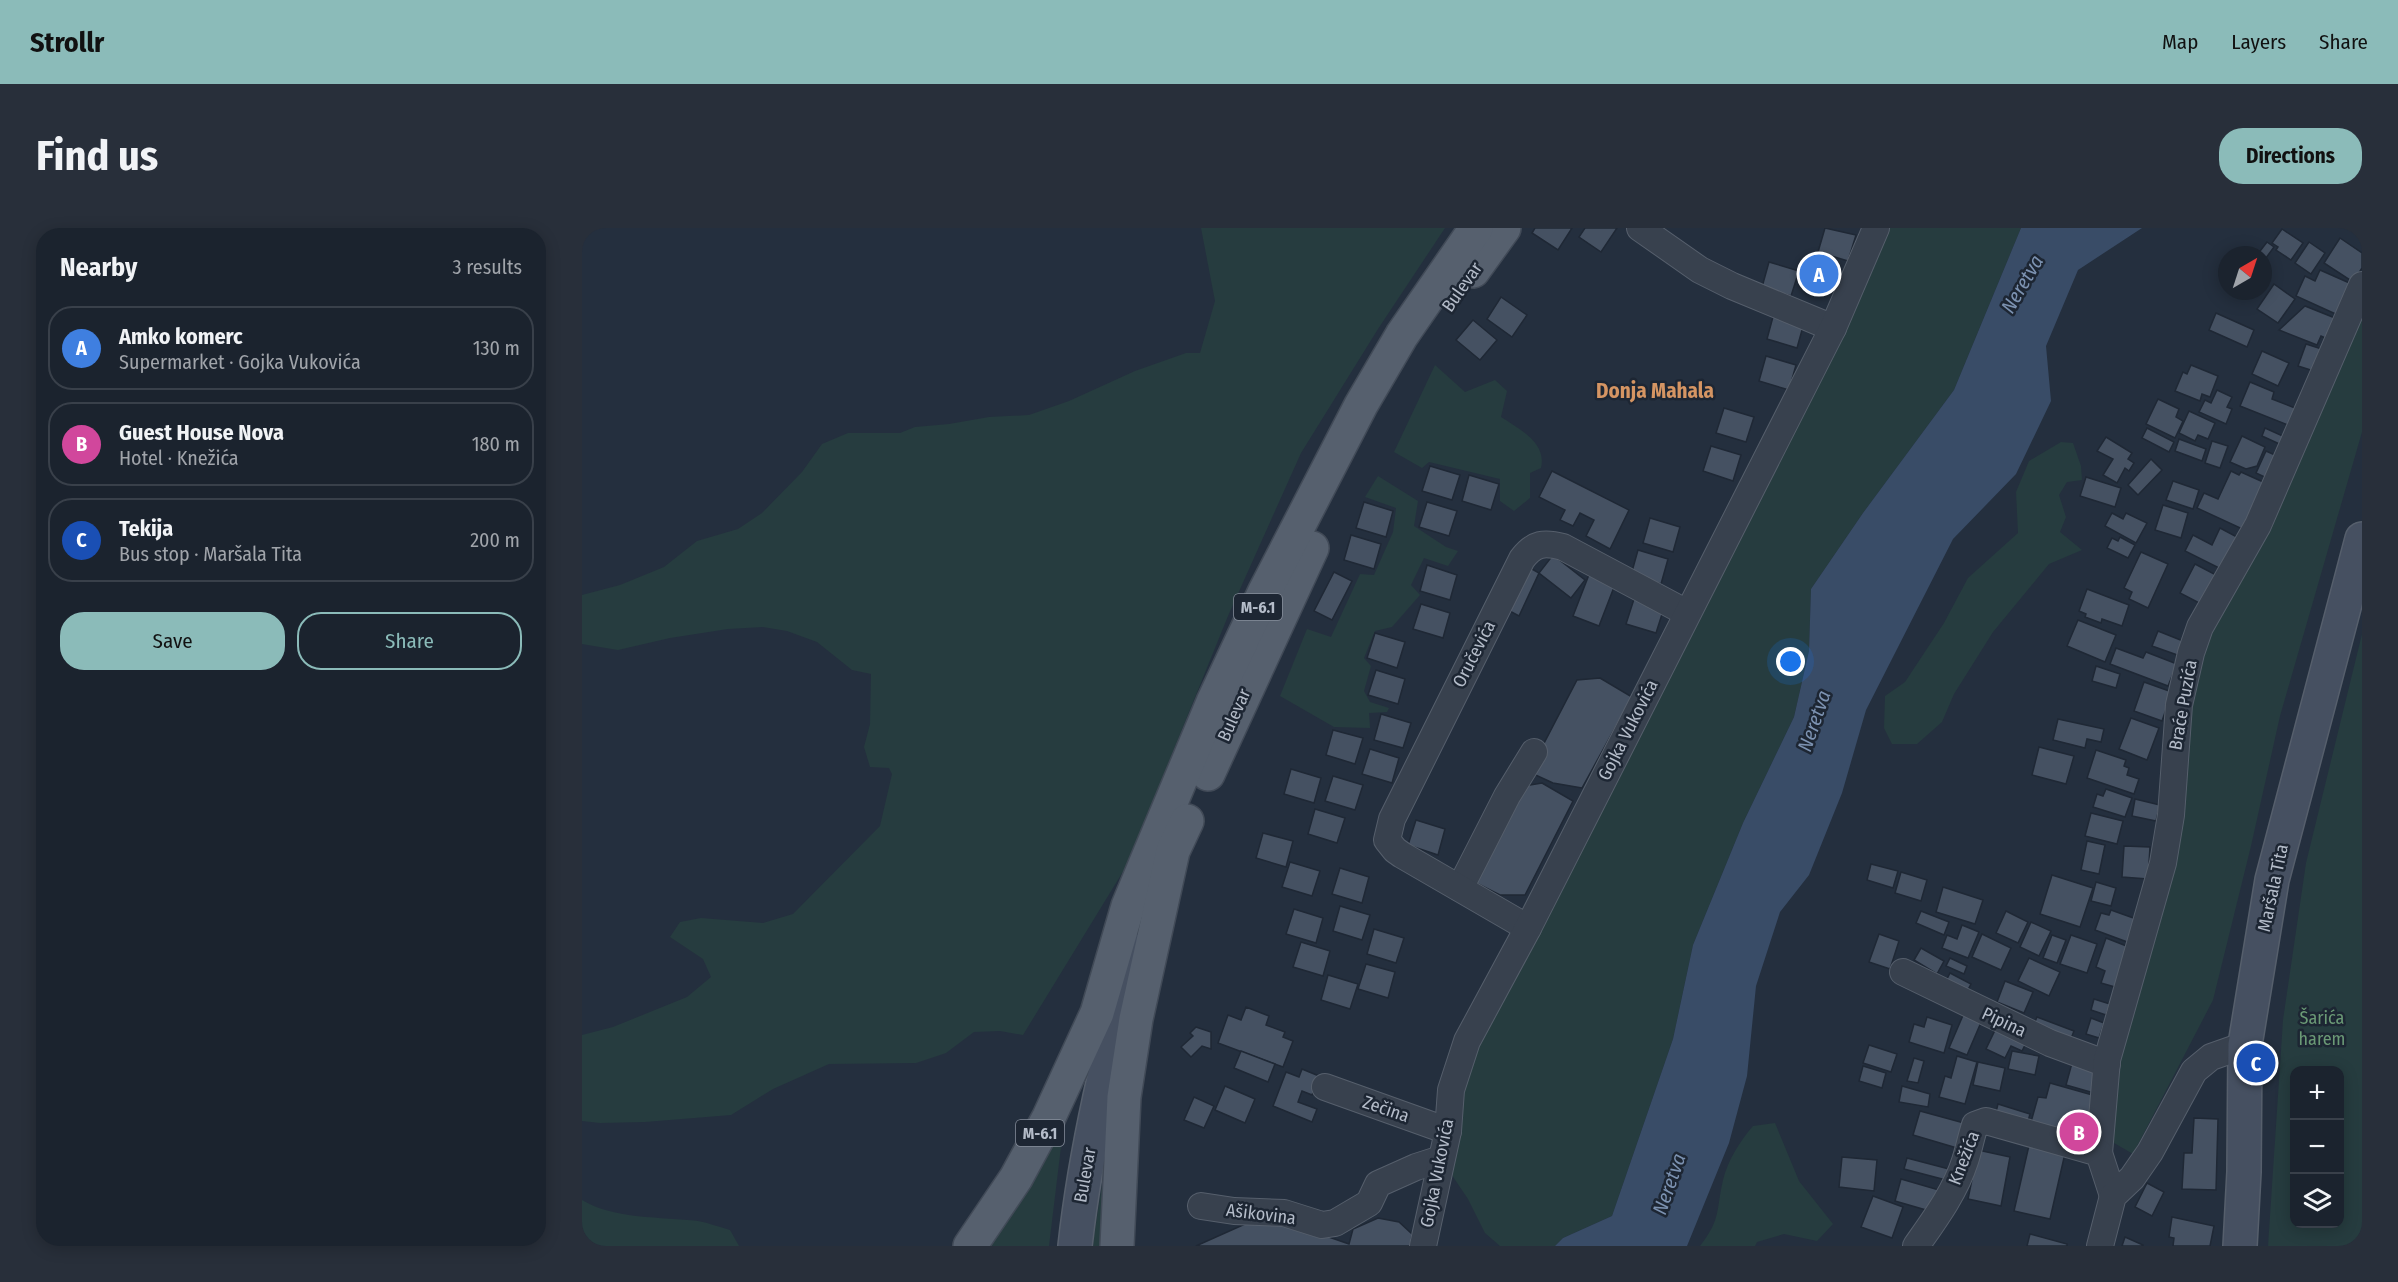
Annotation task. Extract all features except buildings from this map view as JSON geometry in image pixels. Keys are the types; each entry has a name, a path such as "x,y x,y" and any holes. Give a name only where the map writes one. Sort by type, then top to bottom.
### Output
{"main road":[{"name":"M-6.1","path":"970,1246 1016,1178 1049,1117 1097,1013 1128,906 1214,702 1265,591 1361,405 1402,335 1476,228"},
{"name":"Bulevar","path":"1173,851 1239,702 1340,487 1414,360 1452,301 1504,228"},
{"name":"M-6.1","path":"1117,1246 1124,1097 1136,1019 1173,851"}],"street":[{"path":"1640,228 1711,275 1732,286 1833,328"},
{"name":"Gojka Vukovića","path":"1423,1246 1448,1131 1452,1090 1467,1041 1528,928 1833,328 1876,228"},
{"name":"Braće Puzića","path":"2099,1153 2107,1064 2163,863 2171,815 2179,705 2191,653 2200,627 2258,525 2362,285"},
{"name":"Maršala Tita","path":"2240,1246 2244,1172 2245,1045 2272,880 2362,540"},
{"name":"Oručevića","path":"1528,928 1395,850 1387,840 1388,831 1522,559 1530,549 1546,542 1563,547 1687,614"},
{"path":"1460,888 1507,796 1534,752"},
{"name":"Bulevar","path":"1075,1246 1079,1210 1102,1084 1141,933 1173,851"},
{"name":"Pipina","path":"1903,972 2040,1038 2107,1064"},
{"path":"1054,1246 1070,1143 1097,1013"},
{"path":"2100,1246 2113,1196 2132,1178 2150,1152 2194,1071 2211,1057 2245,1045"},
{"name":"Zečina","path":"1325,1088 1448,1131"},
{"name":"Knežića","path":"1916,1246 1940,1213 1954,1187 1965,1161 1975,1125 1986,1121 2099,1153"},
{"path":"2099,1153 2113,1196"},
{"name":"Ašikovina","path":"1201,1206 1234,1211 1284,1213 1322,1225 1329,1224 1357,1212 1370,1203 1378,1184 1441,1159"}],"green space":[{"path":"1201,228 1445,228 1378,329 1301,453 1228,616 1127,865 1023,1035 1000,1031 974,1032 946,1053 916,1063 829,1064 773,1089 731,1115 645,1122 582,1121 582,1035 613,1027 687,997 711,977 703,959 670,937 680,922 701,918 763,923 793,914 880,826 892,774 889,768 870,767 864,747 870,724 871,674 852,670 817,642 787,631 763,627 728,629 670,638 618,650 582,644 582,595 620,585 664,567 697,541 738,529 762,513 802,472 822,444 848,433 900,433 915,427 989,417 1029,415 1069,401 1135,371 1186,353 1200,353 1215,301"},
{"path":"1876,228 2021,228 1954,390 1863,513 1811,589 1809,651 1794,717 1743,823 1693,945 1673,1039 1612,1216 1563,1238 1555,1246 1500,1246 1485,1233 1468,1199 1441,1159 1451,1090"},
{"path":"2362,299 2362,432 2280,716 2213,1000 2133,1154 2109,1140 2113,1060 2189,682"},
{"path":"1435,365 1465,392 1495,380 1507,391 1501,417 1530,437 1540,451 1541,468 1530,473 1530,498 1514,511 1500,501 1500,479 1429,462 1422,468 1394,452"},
{"path":"2061,442 2073,443 2081,466 2082,480 2067,482 2059,495 2066,517 2060,532 2082,550 2049,564 1993,632 1954,694 1942,722 1917,744 1892,744 1884,728 1885,696 1905,682 1944,623 1968,578 2018,533 2016,492 2029,461"},
{"path":"1378,476 1418,501 1414,526 1446,547 1458,551 1448,566 1424,558 1411,585 1420,595 1392,627 1375,631 1364,658 1371,666 1364,691 1370,702 1389,708 1387,712 1369,713 1370,728 1334,727 1280,696 1307,629 1331,637 1360,574 1374,575 1393,532 1396,508 1365,497"},
{"name":"Šarića harem","path":"2362,634 2362,1246 2268,1246 2283,1020 2306,863"},
{"path":"1115,1100 1110,1246 1093,1246 1094,1236"},
{"path":"1065,1114 1049,1246 985,1246"},
{"path":"1775,1123 1799,1181 1833,1224 1817,1241 1784,1234 1757,1242 1755,1246 1700,1246 1715,1221 1723,1180 1735,1151 1753,1126"},
{"path":"582,1200 608,1211 623,1214 710,1224 730,1230 739,1246 582,1246"}],"water":[{"name":"Neretva","path":"2021,228 2142,228 2078,270 2046,346 2051,401 2016,474 1953,539 1866,710 1842,793 1809,875 1780,912 1756,986 1747,1076 1729,1143 1687,1246 1555,1246 1563,1238 1612,1216 1673,1039 1693,945 1743,823 1794,717 1809,651 1811,589 1863,513 1954,390"}],"place":[{"name":"Amko komerc","path":"1819,274"},
{"name":"Tekija","path":"2256,1063"},
{"name":"Guest House Nova","path":"2079,1132"}],"district":[{"name":"Donja Mahala","path":"1655,391"}]}
